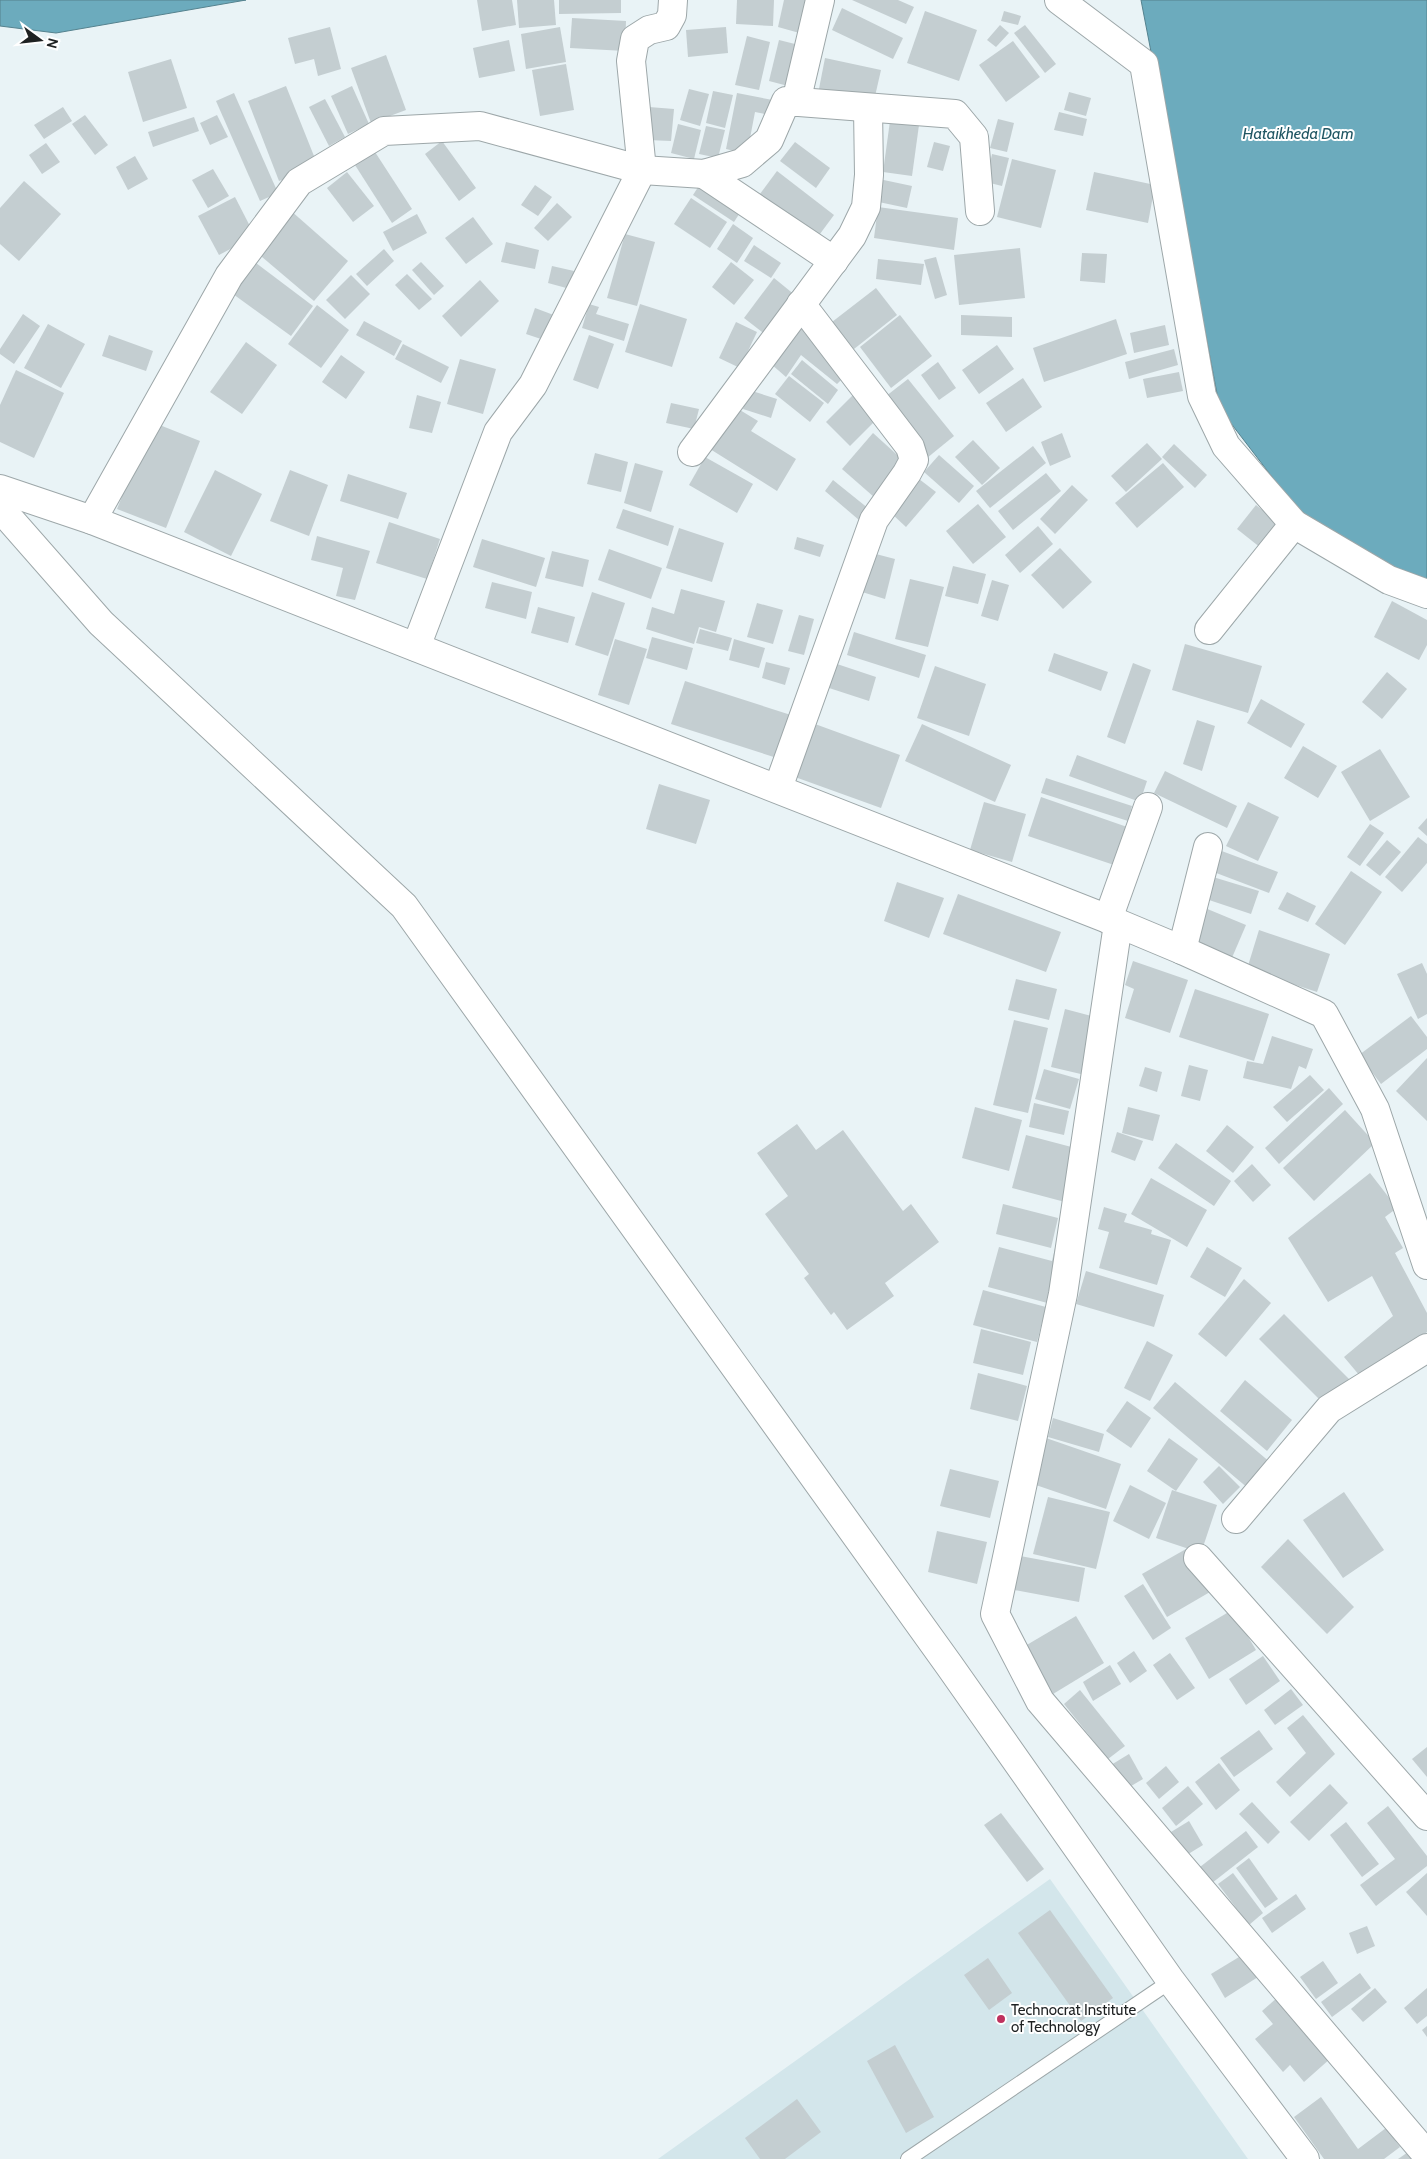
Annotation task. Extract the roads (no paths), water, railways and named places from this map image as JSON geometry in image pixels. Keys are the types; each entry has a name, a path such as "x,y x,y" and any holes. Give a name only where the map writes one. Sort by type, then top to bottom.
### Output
{"street":[{"path":"416,647 498,432 532,385 642,170 631,61 635,39 649,30 666,26 672,16 673,0"},
{"path":"796,102 820,0"},
{"path":"1059,0 1144,64 1202,396 1226,446 1294,524 1389,580 1427,594"},
{"path":"92,520 229,276 299,182 384,131 480,126 642,170 704,174 742,163 769,140 786,102 956,114 974,137 980,211"},
{"path":"692,452 852,236 866,207 869,175 868,108"},
{"path":"704,174 834,261"},
{"path":"778,788 874,520 914,460 910,447 801,304"},
{"path":"0,489 92,520 778,788 1182,950 1324,1014 1375,1109 1427,1265"},
{"path":"0,508 102,623 404,906 944,1657 1171,1981 1305,2159"},
{"path":"1209,630 1294,524"},
{"path":"1148,807 1113,922 1063,1294 995,1614 1040,1701 1427,2155"},
{"path":"1182,950 1208,847"},
{"path":"1236,1519 1329,1409 1427,1348"},
{"path":"1198,1558 1427,1816"}],"lane":[{"path":"908,2159 1171,1981"}],"water":[{"path":"0,0 246,0 56,33 0,26"},
{"name":"Hataikheda Dam","path":"1141,0 1427,0 1427,588 1312,529 1220,409"}],"place":[{"name":"Technocrat Institute of Technology","path":"1001,2019"}]}
